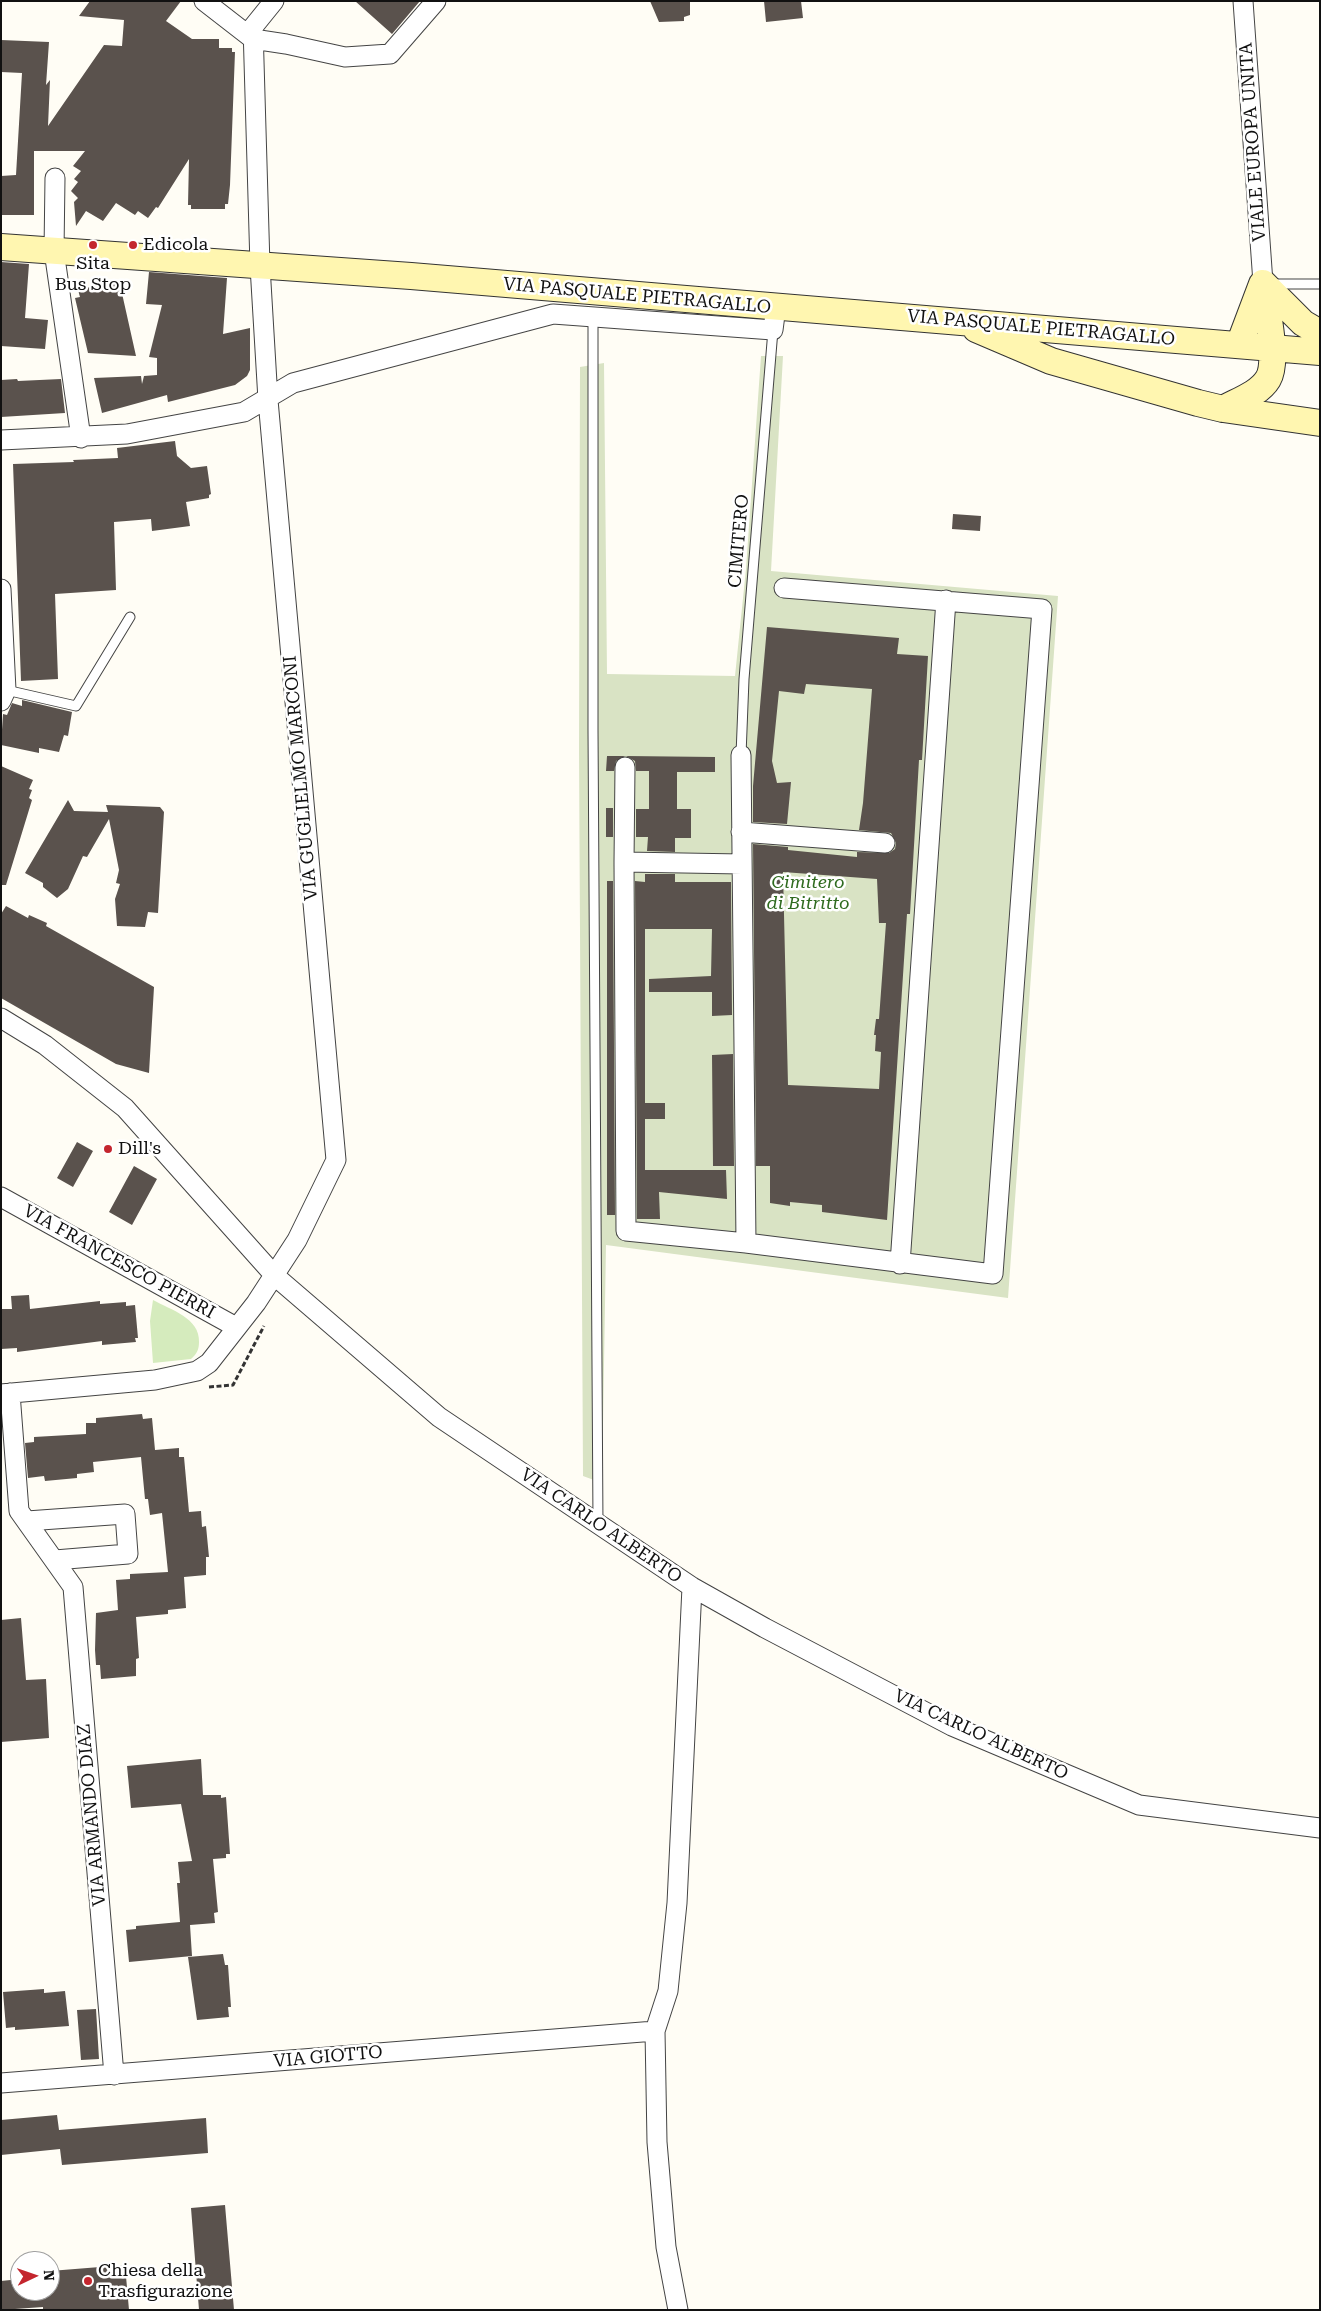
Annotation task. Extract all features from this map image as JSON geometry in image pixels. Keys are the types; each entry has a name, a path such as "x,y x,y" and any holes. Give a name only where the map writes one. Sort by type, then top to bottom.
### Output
{"main road":[{"name":"VIA PASQUALE PIETRAGALLO","path":"1,248 411,276 554,302 774,319 955,320 1320,352"},
{"path":"1263,283 1303,322 1320,333"},
{"path":"1239,345 1263,283"},
{"path":"1223,409 1258,390 1269,378 1272,348 1263,283"},
{"path":"955,320 1051,361 1223,409 1320,423"}],"street":[{"path":"204,1 253,39 286,44 345,58 390,54 436,1"},
{"path":"253,39 253,26 274,1"},
{"name":"VIALE EUROPA UNITA","path":"1243,1 1263,283"},
{"name":"VIA GUGLIELMO MARCONI","path":"6,1393 155,1380 197,1371 209,1363 275,1276 297,1240 336,1160 268,400 260,266 253,39"},
{"path":"55,178 54,251 81,438"},
{"path":"1,440 81,438 127,434 244,412 268,400 293,383 554,302 593,316 774,319"},
{"path":"625,767 626,1231 746,1243 900,1264 993,1274 1042,610 946,600 784,588"},
{"path":"1,589 4,696"},
{"path":"900,1264 946,600"},
{"path":"740,755 746,1243"},
{"path":"741,832 885,843"},
{"path":"624,862 742,864"},
{"name":"VIA CARLO ALBERTO","path":"1,1018 45,1045 125,1108 275,1276 439,1417 692,1587 765,1628 952,1726 1139,1805 1320,1828"},
{"name":"VIA FRANCESCO PIERRI","path":"1,1197 236,1327"},
{"name":"VIA ARMANDO DIAZ","path":"6,1393 19,1511 73,1587 114,2075"},
{"path":"27,1521 125,1514 128,1554 55,1560"},
{"path":"678,2310 666,2247 656,2142 655,2031 668,1990 677,1904 692,1587"},
{"name":"VIA GIOTTO","path":"1,2083 655,2031"}],"lane":[{"path":"1263,283 1320,284"},
{"path":"593,316 593,730 598,1523"},
{"name":"CIMITERO","path":"740,755 744,679 774,319"},
{"path":"4,696 76,706 130,617"}],"green space":[{"name":"Cimitero di Bitritto","path":"761,356 783,356 771,571 1058,596 1008,1298 606,1245 602,1483 583,1476 579,750 580,367 604,363 607,674 735,676 746,569"},
{"path":"153,1300 176,1311 195,1327 199,1345 191,1359 153,1363 150,1321"}],"building":[{"path":"90,1 181,1 166,21 192,39 219,39 219,48 232,48 232,52 235,52 230,185 228,204 225,204 225,209 191,209 191,205 188,205 189,159 158,208 156,207 148,218 138,211 135,215 116,203 103,221 86,211 76,226 74,202 78,198 71,191 78,182 74,179 81,171 73,166 85,151 34,151 34,215 1,215 1,176 16,175 22,73 1,72 1,40 49,42 46,85 50,80 48,126 104,45 122,46 124,20 79,16"},
{"path":"355,1 420,1 392,34"},
{"path":"650,1 690,1 690,15 684,17 684,21 659,22"},
{"path":"764,1 801,1 803,18 766,22"},
{"path":"1,262 29,264 25,318 48,320 45,349 1,346"},
{"path":"149,272 227,278 223,334 250,328 250,370 247,376 235,385 168,402 167,395 102,413 94,378 141,376 142,384 144,376 157,375 157,358 149,357 162,305 146,304"},
{"path":"119,280 136,356 88,353 75,298 80,297 78,290"},
{"path":"17,379 18,381 61,379 65,413 1,417 1,380"},
{"path":"175,441 177,456 191,468 207,466 211,494 209,498 186,502 190,526 152,531 151,519 114,522 116,590 55,594 58,679 21,681 13,464 118,458 117,448"},
{"path":"953,514 981,516 980,531 952,529"},
{"path":"767,627 899,638 897,654 928,656 922,760 919,760 910,914 907,914 887,1220 822,1212 822,1205 790,1202 790,1206 770,1203 770,1166 756,1166 753,844 788,847 788,850 857,857 857,852 889,853 895,849 896,843 891,833 859,830 863,803 872,689 806,684 804,694 779,691 772,761 777,783 791,782 787,824 753,822 753,786","holes":["783,872 877,879 879,923 886,923 879,1019 876,1019 874,1035 876,1035 875,1051 881,1052 879,1089 788,1085"]},
{"path":"22,700 72,712 68,736 64,735 59,752 39,748 39,753 1,745 3,714 7,715 12,703 22,706"},
{"path":"607,756 625,756 616,761 614,771 606,771"},
{"path":"626,756 715,757 715,772 677,772 677,809 691,809 691,838 675,838 675,852 647,851 648,837 636,837 636,809 649,809 649,771 636,771 635,761"},
{"path":"1,766 33,780 29,789 32,790 29,798 32,800 6,885 1,885"},
{"path":"68,800 74,811 108,812 106,805 160,807 164,812 158,913 148,912 145,927 117,926 115,899 120,884 116,883 119,870 109,819 87,857 83,856 68,889 57,898 43,887 43,883 25,873"},
{"path":"606,808 613,808 613,837 606,837"},
{"path":"645,874 675,874 675,882 731,882 732,1015 712,1016 712,992 649,992 649,979 711,976 712,929 645,929 645,1103 665,1103 665,1119 645,1119 645,1170 726,1170 727,1199 659,1192 660,1219 637,1219 635,881 645,882"},
{"path":"607,881 613,881 615,1215 607,1215"},
{"path":"6,906 28,918 29,915 47,923 46,926 154,987 149,1073 116,1064 1,998 1,914"},
{"path":"733,1054 734,1166 713,1166 712,1055"},
{"path":"77,1142 93,1151 73,1187 57,1178"},
{"path":"134,1166 157,1179 132,1225 109,1212"},
{"path":"29,1295 30,1309 100,1301 100,1304 126,1302 126,1306 135,1305 138,1338 135,1338 136,1342 102,1345 102,1341 17,1352 17,1348 1,1349 1,1309 12,1309 11,1296"},
{"path":"142,1414 143,1419 152,1418 155,1450 179,1448 179,1457 184,1457 189,1512 201,1511 202,1527 206,1526 209,1557 206,1557 206,1575 184,1577 186,1608 168,1610 168,1614 136,1617 139,1658 136,1659 136,1676 101,1679 100,1665 96,1665 96,1613 118,1610 116,1580 130,1579 130,1574 168,1572 162,1513 150,1515 148,1499 145,1499 141,1457 93,1462 94,1472 77,1474 77,1478 45,1481 44,1476 28,1478 25,1443 34,1442 34,1437 86,1434 86,1423 96,1423 96,1418"},
{"path":"21,1618 26,1680 46,1679 49,1738 1,1742 1,1620"},
{"path":"201,1759 203,1795 221,1795 221,1798 226,1797 230,1854 226,1854 226,1858 213,1859 218,1912 214,1913 215,1923 190,1925 192,1956 129,1962 126,1930 136,1929 136,1926 180,1922 177,1883 180,1883 178,1862 192,1861 181,1804 131,1808 127,1766"},
{"path":"223,1954 225,1965 228,1965 231,2007 228,2007 229,2017 197,2020 188,1957"},
{"path":"44,1989 44,1993 65,1991 69,2026 15,2030 15,2027 6,2028 3,1992"},
{"path":"96,2009 99,2059 81,2060 77,2010"},
{"path":"57,2115 59,2130 206,2118 208,2153 62,2165 60,2149 1,2155 1,2120"},
{"path":"225,2205 234,2310 199,2310 191,2208"},
{"name":"Chiesa della Trasfigurazione","path":"125,2265 129,2310 43,2310 43,2307 1,2310 1,2281 10,2280 10,2301 60,2301 60,2270"}],"place":[{"name":"Sita Bus Stop","path":"93,245"},
{"name":"Edicola","path":"133,245"},
{"name":"Dill's","path":"108,1149"},
{"name":"Chiesa della Trasfigurazione","path":"88,2281"}]}
